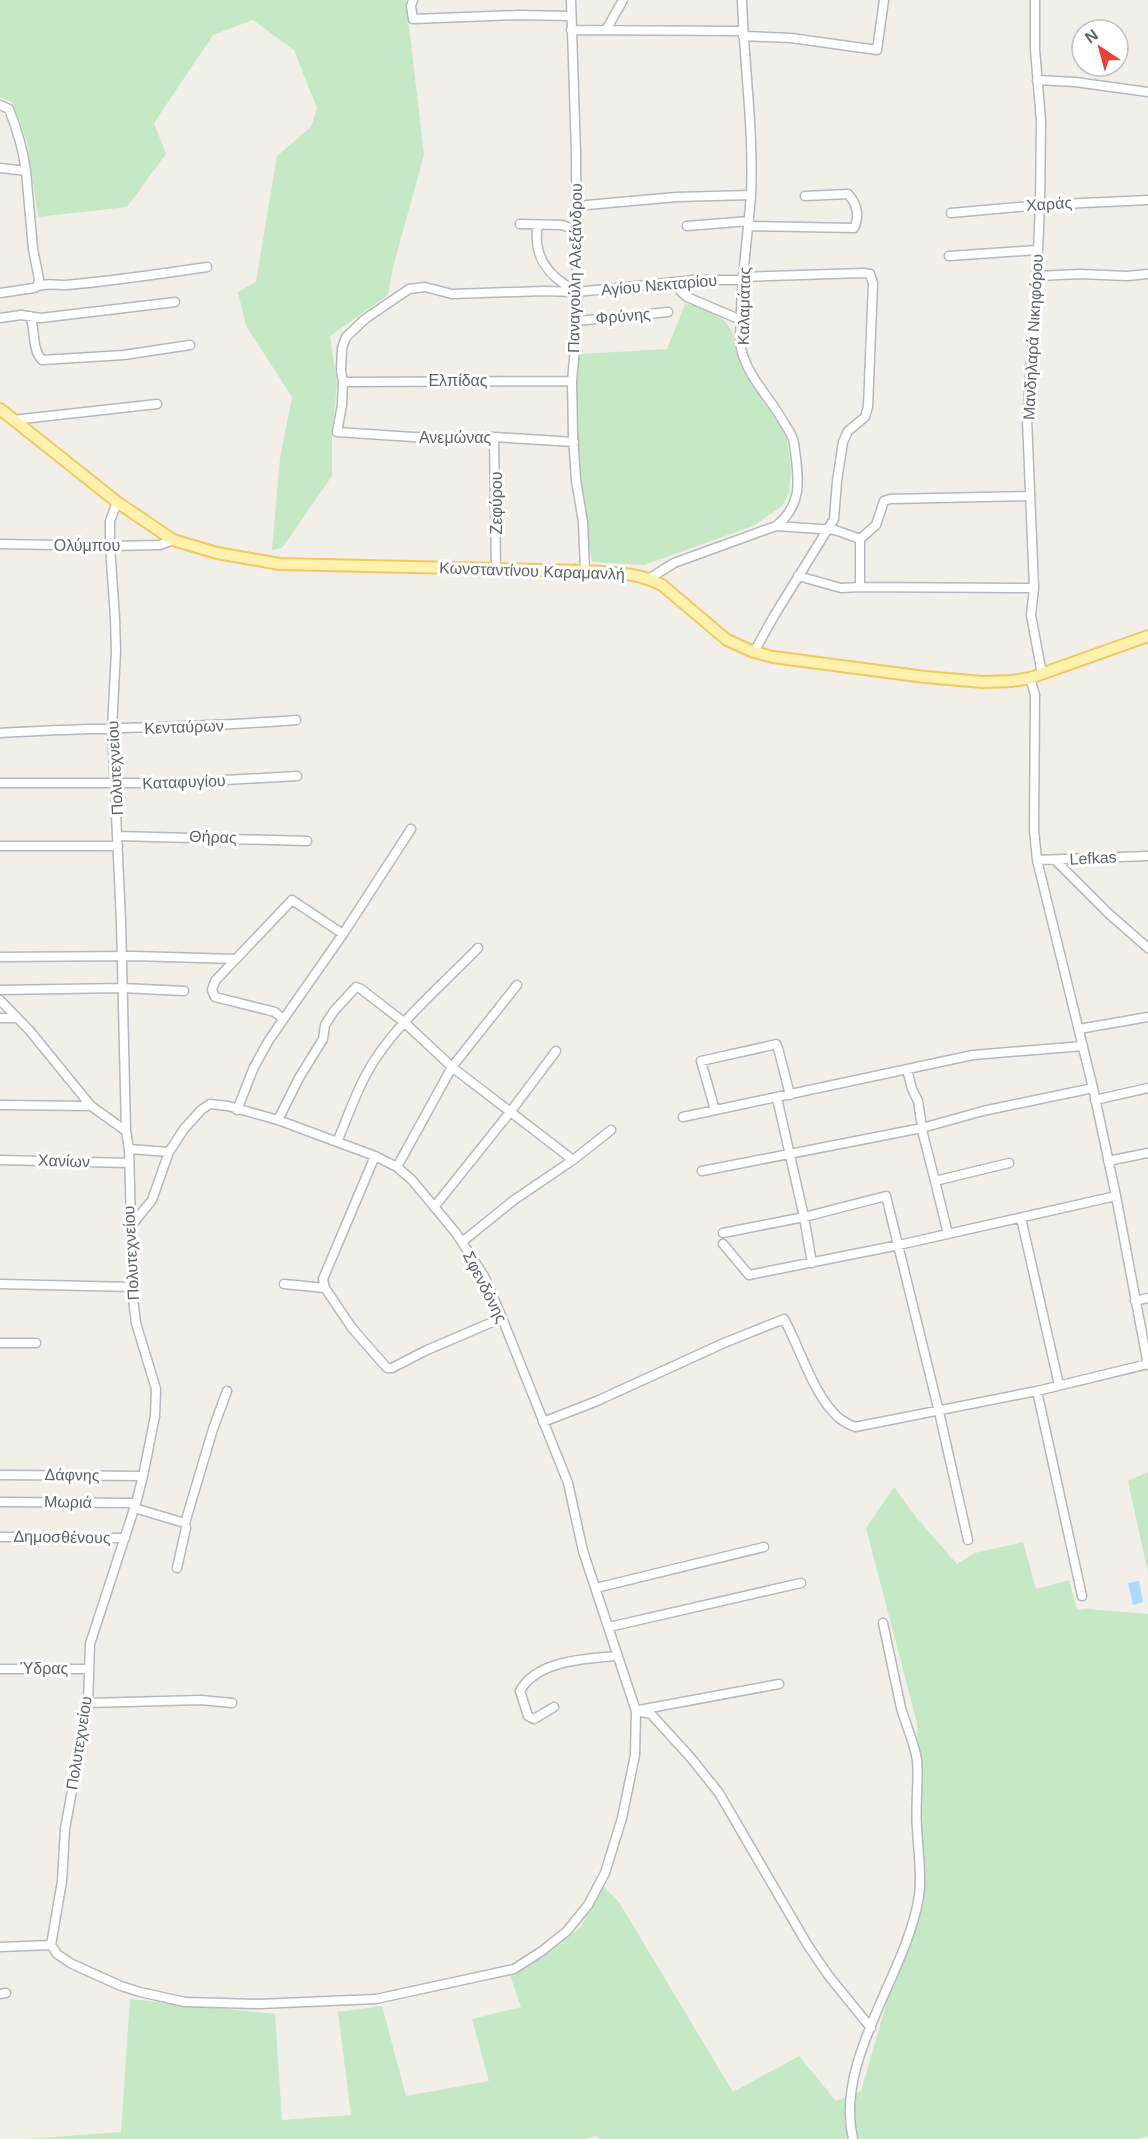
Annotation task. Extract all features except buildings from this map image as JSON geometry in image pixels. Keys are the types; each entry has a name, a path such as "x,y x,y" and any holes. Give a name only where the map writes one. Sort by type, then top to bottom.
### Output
{"main road":[{"name":"Κωνσταντίνου Καραμανλή","path":"0,410 117,502 173,540 217,553 280,564 585,571 635,575 650,578 673,592 701,620 727,640 754,652 773,657 925,678 983,682 1030,678 1148,636"}],"street":[{"path":"413,0 411,6 413,20 518,15 571,16"},
{"name":"Παναγούλη Αλεξάνδρου","path":"571,0 572,80 575,96 577,292 572,381 576,480 583,522 585,571"},
{"path":"606,30 623,0"},
{"name":"Καλαμάτας","path":"650,578 674,563 776,526 787,517 795,504 797,491 793,439 778,411 750,370 741,348 742,278 751,195 752,156 742,33 742,0"},
{"path":"570,30 742,33 878,50 884,0"},
{"name":"Μανδηλαρά Νικηφόρου","path":"1035,0 1037,80 1041,121 1040,205 1027,419 1034,588 1031,615 1042,674"},
{"path":"1037,80 1076,82 1148,92"},
{"path":"0,105 9,109 21,143 38,285"},
{"path":"0,168 26,171"},
{"path":"687,226 748,223 854,228 858,220 857,210 848,194 805,196"},
{"path":"576,209 587,205 676,197 751,195"},
{"name":"Χαράς","path":"951,213 1040,205 1148,200"},
{"path":"519,224 562,225 576,230"},
{"path":"538,225 536,237 540,258 548,272 577,292"},
{"path":"949,256 1038,250"},
{"path":"0,293 34,288 38,285 65,285 207,267"},
{"name":"Αγίου Νεκταρίου","path":"337,432 342,405 343,382 340,371 342,348 346,337 365,319 409,289 424,286 452,294 577,292 712,279 870,274 873,283 871,378 868,407 865,417 848,431 843,442 834,519 828,530"},
{"path":"1037,276 1148,274"},
{"path":"684,283 681,286 681,292 687,297 741,320"},
{"path":"0,318 21,315 41,318 175,302"},
{"name":"Φρύνης","path":"577,321 668,312"},
{"path":"30,316 33,323 35,350 42,360 124,355 190,345"},
{"name":"Ελπίδας","path":"343,382 572,381"},
{"path":"13,420 157,404"},
{"name":"Ανεμώνας","path":"337,432 574,442"},
{"name":"Ζεφύρου","path":"494,437 496,569"},
{"path":"860,587 860,539 876,525 884,501 1030,496"},
{"name":"Πολυτεχνείου","path":"51,1945 62,1881 65,1829 88,1703 90,1644 135,1505 155,1416 156,1389 136,1323 130,1266 129,1149 126,1131 118,836 112,728 112,691 116,651 110,521 117,502"},
{"path":"776,526 828,530 860,539"},
{"path":"754,652 828,530"},
{"name":"Ολύμπου","path":"0,544 110,546 160,544 173,540"},
{"path":"798,576 840,588 1034,588"},
{"path":"543,1422 597,1401 723,1343 784,1319 829,1408 841,1420 855,1427 939,1412 1148,1364 1093,1088 1037,860 1034,830 1035,695 1030,678"},
{"name":"Κενταύρων","path":"0,734 112,728 196,727 296,720"},
{"name":"Καταφυγίου","path":"0,783 212,782 297,776"},
{"path":"237,1110 254,1067 283,1019 343,934 411,829"},
{"name":"Θήρας","path":"118,836 307,841"},
{"path":"0,846 118,846"},
{"name":"Lefkas","path":"1037,860 1148,856"},
{"path":"1055,860 1108,913 1148,948"},
{"path":"283,1019 275,1012 215,997 212,990 215,981 292,900 343,934"},
{"path":"337,1142 376,1057 405,1023 478,948"},
{"path":"0,957 122,956 236,959"},
{"path":"397,1167 452,1066 517,985"},
{"path":"278,1120 299,1078 323,1039 325,1025 334,1011 356,987 405,1023 452,1066 573,1160"},
{"path":"0,990 122,988 184,991"},
{"path":"0,1000 30,1031 91,1106 126,1131"},
{"path":"1079,1029 1148,1017"},
{"path":"0,1018 17,1018"},
{"path":"715,1110 701,1061 776,1044 790,1095"},
{"path":"683,1117 973,1055 1083,1046"},
{"path":"435,1206 556,1051"},
{"path":"907,1069 918,1101 922,1128 948,1233"},
{"path":"702,1171 922,1128 983,1111 1093,1088"},
{"path":"1095,1100 1148,1088"},
{"path":"777,1098 812,1263"},
{"name":"Σφενδόνης","path":"169,1152 184,1129 201,1110 210,1104 228,1106 302,1128 375,1156 397,1167 435,1206 484,1276 568,1483 583,1551 636,1711"},
{"path":"0,1105 91,1106"},
{"path":"462,1242 514,1200 573,1160 611,1130"},
{"path":"129,1149 169,1152 152,1200 131,1226"},
{"path":"1107,1161 1148,1153"},
{"path":"375,1156 323,1279 325,1288 352,1328 387,1368 502,1318"},
{"name":"Χανίων","path":"0,1160 129,1163"},
{"path":"935,1181 1009,1162"},
{"path":"723,1233 804,1217 886,1196 968,1540"},
{"path":"723,1244 749,1275 899,1245 1116,1196"},
{"path":"1021,1218 1059,1385"},
{"path":"0,1284 133,1287"},
{"path":"284,1284 325,1288"},
{"path":"1135,1301 1148,1298"},
{"path":"0,1343 36,1343"},
{"path":"1037,1390 1082,1596"},
{"path":"177,1568 186,1528 185,1523 213,1429 227,1391"},
{"name":"Δάφνης","path":"0,1475 143,1476"},
{"name":"Μωριά","path":"0,1502 135,1505 185,1523"},
{"name":"Δημοσθένους","path":"0,1537 125,1538"},
{"path":"596,1588 764,1547"},
{"path":"609,1627 801,1583"},
{"path":"853,2139 848,2115 850,2094 871,2028 906,1943 920,1893 915,1806 918,1774 916,1758 902,1709 884,1623"},
{"path":"554,1707 534,1719 528,1716 520,1691 534,1674 582,1660 617,1656"},
{"name":"Ύδρας","path":"0,1669 88,1669"},
{"path":"636,1711 779,1684"},
{"path":"88,1703 201,1700 232,1702"},
{"path":"636,1711 651,1714 719,1793 807,1944 835,1984 871,2028"},
{"path":"0,1947 51,1945 57,1954 72,1964 121,1986 184,2002 260,2004 376,1999 514,1969 542,1952 567,1931 588,1905 604,1873 628,1794 635,1755 636,1711"}],"green space":[{"path":"0,0 406,0 424,155 393,267 388,295 330,336 337,384 332,436 332,476 282,548 272,550 280,458 292,397 246,326 238,292 256,282 277,156 311,127 317,108 294,50 253,20 213,35 154,123 166,154 127,207 38,217 27,142 13,103 0,97"},
{"path":"685,304 696,306 723,319 732,331 740,364 787,438 791,471 789,493 782,506 753,526 644,565 592,562 585,521 577,441 577,360 581,354 667,349"},
{"path":"1148,1472 1148,1573 1128,1481"},
{"path":"894,1487 915,1516 957,1564 975,1553 1023,1542 1036,1589 1069,1580 1077,1610 1148,1614 1148,2136 1138,2139 599,2139 598,2136 584,2139 27,2139 121,2132 130,1999 275,2014 282,2120 351,2115 338,2012 382,2006 406,2096 489,2081 472,2019 521,2007 510,1975 550,1952 581,1927 603,1886 619,1902 733,2092 799,2056 836,2101 861,2091 920,1888 917,1723 866,1528"}],"water":[{"path":"1139,1581 1143,1602 1133,1605 1128,1583"}]}
